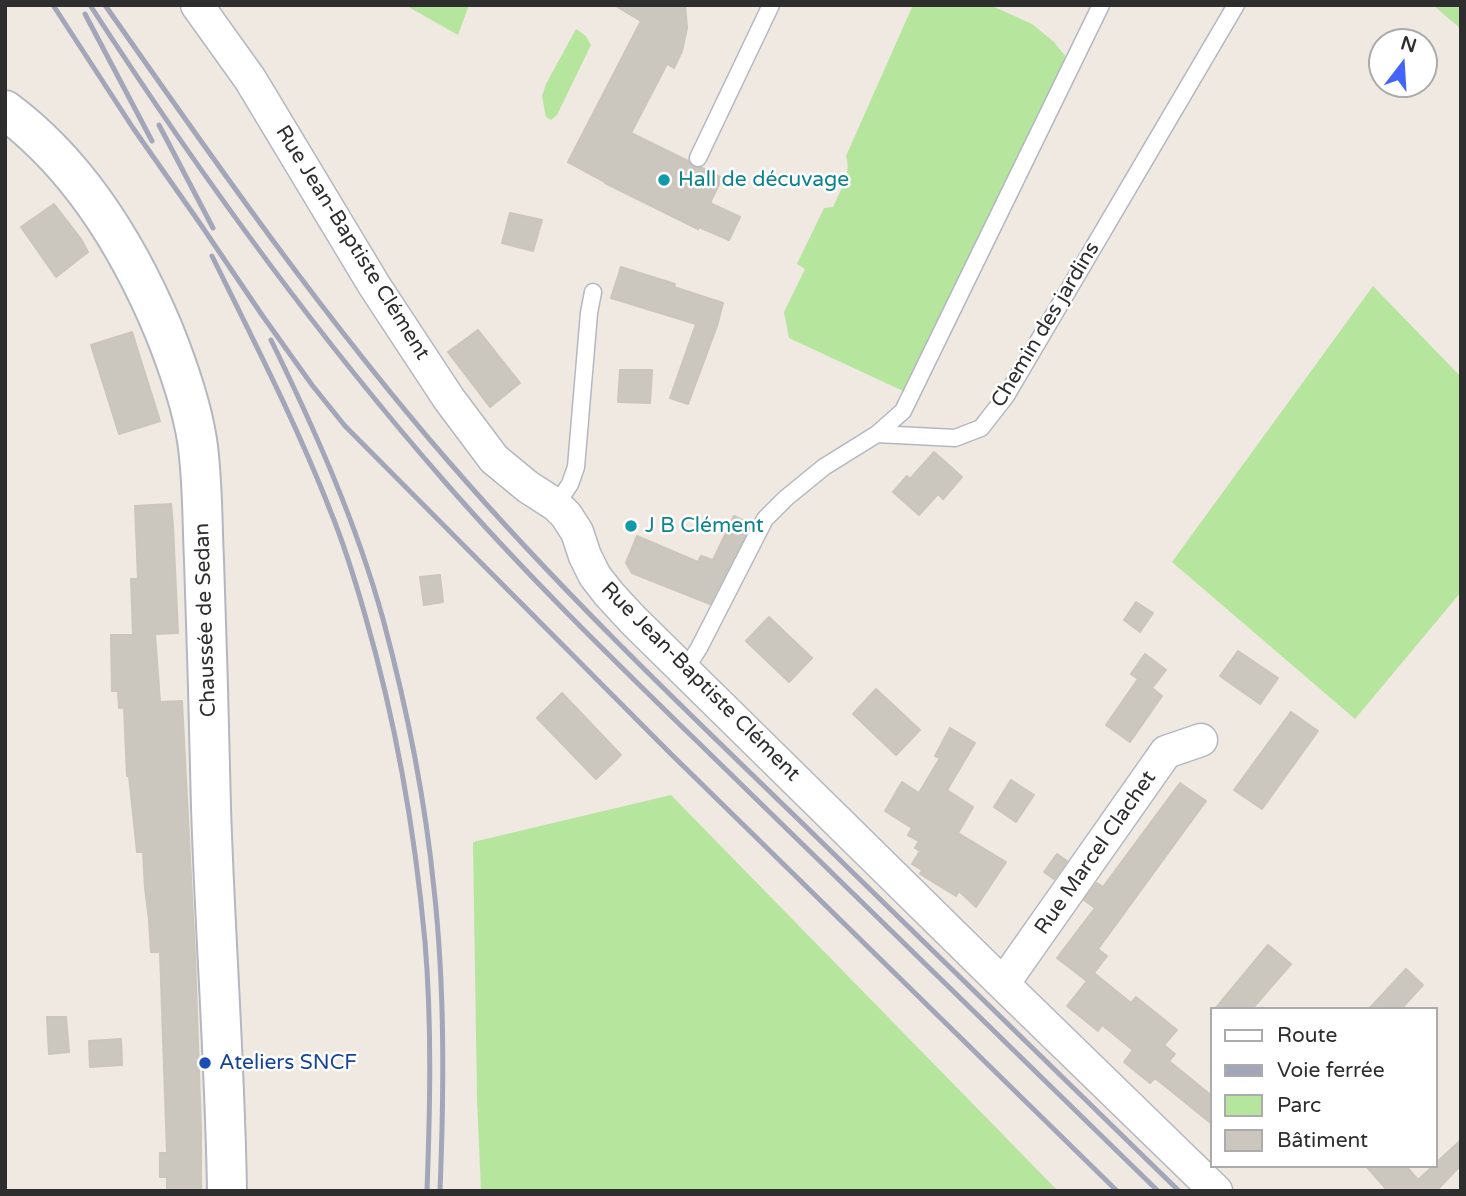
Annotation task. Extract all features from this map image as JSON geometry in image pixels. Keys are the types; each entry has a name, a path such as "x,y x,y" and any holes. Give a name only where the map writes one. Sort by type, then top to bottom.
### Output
{"main road":[{"name":"Chaussée de Sedan","path":"5,110 37,136 65,165 116,235 150,297 175,357 191,411 201,484 227,1191"}],"street":[{"name":"Rue Jean-Baptiste Clément","path":"197,5 250,79 374,285 449,399 494,459 566,515 577,532 595,576 609,594 1216,1191"},
{"name":"Rue Marcel Clachet","path":"1003,984 1166,752 1201,740"}],"lane":[{"path":"698,158 771,5"},
{"path":"685,670 765,519 824,467 877,434 903,411 1101,5"},
{"name":"Chemin des jardins","path":"877,434 955,438 981,428 1006,396 1236,5"},
{"path":"556,505 570,484 576,467 593,292"}],"green space":[{"path":"405,5 469,5 458,35"},
{"path":"913,5 990,5 1032,24 1054,42 1067,58 903,391 789,338 784,312 805,269 797,264 824,208 833,207 842,189 847,169 846,156"},
{"path":"1433,5 1461,5 1461,29"},
{"path":"576,29 586,36 591,45 557,115 551,120 546,117 542,96"},
{"path":"1373,286 1461,377 1461,592 1355,719 1172,562"},
{"path":"671,795 1058,1191 481,1191 473,842"}],"building":[{"path":"614,5 685,5 687,28 682,51 674,68 667,64 631,133 688,161 693,167 702,168 722,178 710,203 740,217 729,240 699,227 698,229 568,162 641,21"},
{"path":"54,204 88,252 56,277 21,227"},
{"path":"510,213 542,220 533,251 502,243"},
{"path":"621,267 723,303 688,404 670,398 696,324 611,298"},
{"path":"478,330 520,383 490,407 448,352"},
{"path":"132,332 160,421 119,434 91,345"},
{"path":"620,370 652,370 650,403 618,402"},
{"path":"934,452 962,477 943,499 938,494 919,515 893,492 907,476 910,479"},
{"path":"171,504 178,633 155,634 160,702 182,701 195,955 201,1191 167,1191 167,1177 160,1177 160,1153 167,1153 160,952 151,952 143,852 137,852 127,776 124,708 119,708 118,691 112,691 111,635 133,635 131,579 138,579 135,506"},
{"path":"734,516 751,524 710,604 632,573 626,563 637,536 698,562 701,556 713,560"},
{"path":"440,575 443,602 424,605 420,577"},
{"path":"1136,602 1153,613 1140,632 1124,620"},
{"path":"769,617 812,658 789,682 746,641"},
{"path":"1238,651 1278,678 1260,704 1220,676"},
{"path":"1145,654 1166,670 1152,688 1162,696 1130,742 1106,725 1138,679 1131,674"},
{"path":"876,689 920,730 896,755 853,714"},
{"path":"562,693 621,755 596,779 537,718"},
{"path":"1291,712 1318,731 1262,809 1234,790"},
{"path":"950,728 975,743 947,790 973,807 958,833 1006,862 976,907 959,891 956,896 920,874 922,870 912,864 920,851 915,848 919,841 908,835 912,828 885,811 902,782 919,793 940,758 935,756"},
{"path":"1011,780 1034,795 1016,822 994,807"},
{"path":"1180,783 1206,801 1098,949 1107,956 1094,973 1131,1003 1136,997 1177,1030 1164,1045 1175,1054 1169,1061 1210,1094 1210,1122 1155,1078 1150,1083 1124,1062 1133,1050 1102,1025 1098,1031 1067,1006 1087,981 1057,958 1095,908 1084,900 1097,883 1103,887"},
{"path":"1057,854 1067,861 1054,879 1044,872"},
{"path":"1268,945 1291,964 1254,1007 1217,1007"},
{"path":"1406,969 1423,985 1403,1007 1371,1007"},
{"path":"47,1017 66,1017 69,1052 49,1054"},
{"path":"121,1039 122,1065 90,1067 89,1041"},
{"path":"1461,1140 1461,1165 1436,1191 1388,1191 1368,1168 1408,1168 1418,1180 1431,1168 1438,1168 1438,1161"}],"railway":[{"path":"53,5 133,128 262,315 345,426 669,752 1117,1191"},
{"path":"90,5 215,190 259,250 349,368 481,522 633,678 1158,1191"},
{"path":"105,5 314,296 490,509 664,689 1179,1191"},
{"path":"85,14 152,141"},
{"path":"159,125 213,228"},
{"path":"212,256 289,413 335,523 361,602 386,696 410,818 425,942 430,1035 427,1191"},
{"path":"271,340 319,442 360,547 383,619 414,753 426,821 438,927 443,1078 440,1191"}],"place":[{"name":"Hall de décuvage","path":"664,180"},
{"name":"J B Clément","path":"631,526"},
{"name":"Ateliers SNCF","path":"205,1063"}]}
